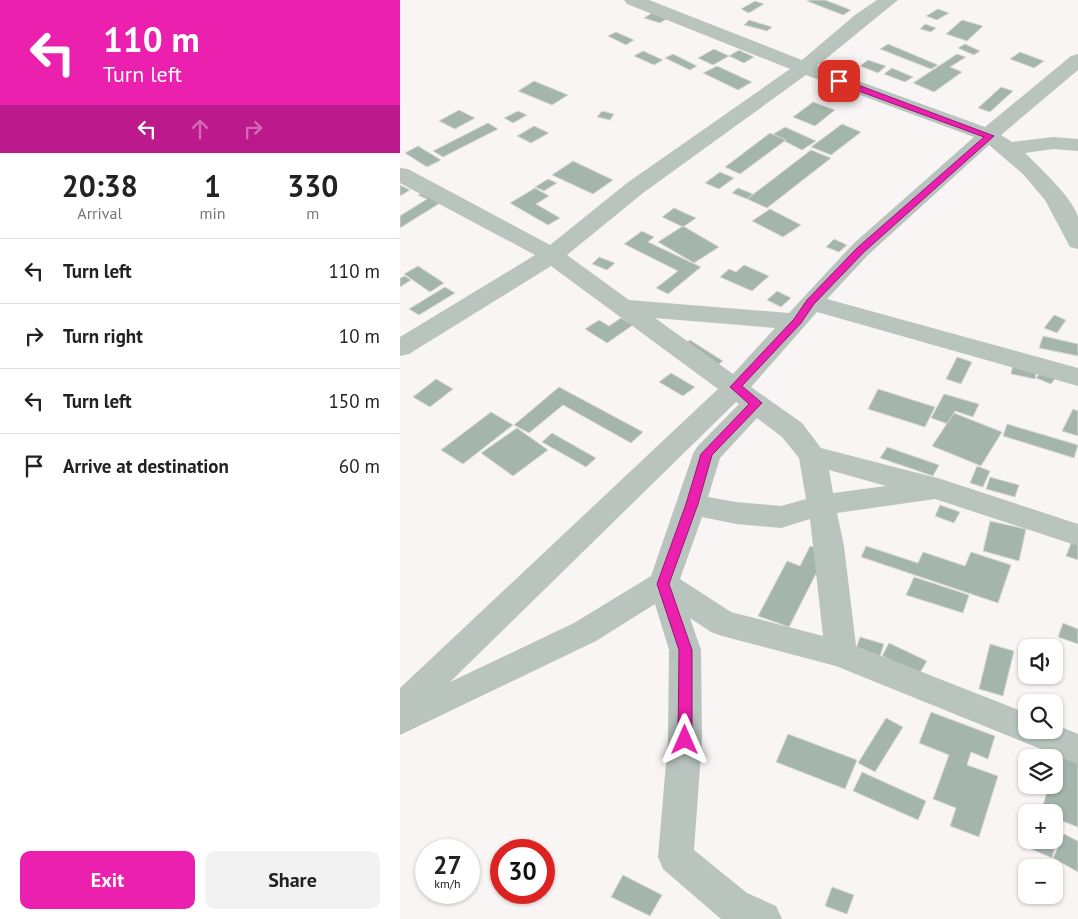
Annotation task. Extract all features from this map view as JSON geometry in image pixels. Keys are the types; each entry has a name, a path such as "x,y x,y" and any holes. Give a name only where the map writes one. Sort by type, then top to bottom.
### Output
{"street":[{"path":"632,0 804,68 990,136 1009,150 1043,182 1074,231 1078,242"},
{"path":"400,348 552,255 635,188 804,68 861,19 889,0"},
{"path":"763,919 734,906 676,857 685,740 685,650 663,584 692,504 707,454 804,312 860,250 1077,62"},
{"path":"1009,150 1053,143 1078,145"},
{"path":"400,174 552,255 792,430 812,456 829,546 841,654"},
{"path":"621,306 724,317 804,312 949,339 1078,378"},
{"path":"400,709 746,395"},
{"path":"812,456 941,490 1078,535"},
{"path":"692,504 736,512 781,517 820,505 941,490"},
{"path":"663,584 722,622 841,654 1018,725"},
{"path":"400,721 585,632 663,584"},
{"path":"1053,739 1078,749"}],"building":[{"path":"825,0 851,10 843,15 807,1"},
{"path":"755,1 764,4 749,13 741,9"},
{"path":"660,8 676,13 660,23 644,18"},
{"path":"938,9 949,13 937,20 926,16"},
{"path":"749,20 772,27 767,31 744,25"},
{"path":"962,20 983,26 967,41 946,34"},
{"path":"925,24 936,28 931,32 920,29"},
{"path":"616,32 634,40 626,45 608,36"},
{"path":"888,44 938,65 931,69 880,49"},
{"path":"965,44 980,51 974,55 958,48"},
{"path":"714,49 729,56 713,65 698,58"},
{"path":"739,50 754,57 744,63 729,56"},
{"path":"643,51 663,60 654,65 634,56"},
{"path":"1020,52 1044,61 1034,68 1010,59"},
{"path":"673,54 697,66 690,70 665,58"},
{"path":"957,54 966,57 950,67 962,72 934,92 913,83"},
{"path":"868,60 886,66 878,73 860,66"},
{"path":"717,66 752,82 738,90 703,73"},
{"path":"892,68 913,77 905,82 884,74"},
{"path":"534,81 568,95 552,105 518,91"},
{"path":"1001,87 1013,91 990,112 978,108"},
{"path":"813,102 835,110 815,126 793,117"},
{"path":"459,110 475,118 455,129 439,121"},
{"path":"518,111 527,115 513,123 504,118"},
{"path":"602,111 614,114 610,120 597,117"},
{"path":"488,123 498,129 443,157 433,151"},
{"path":"842,124 861,132 831,155 811,147"},
{"path":"534,126 549,133 531,143 517,136"},
{"path":"785,127 816,141 802,150 772,135"},
{"path":"770,133 786,140 740,174 725,167"},
{"path":"418,146 441,160 427,167 405,153"},
{"path":"811,150 831,158 767,208 747,199"},
{"path":"573,161 613,180 593,194 552,175"},
{"path":"720,172 734,178 719,189 705,183"},
{"path":"548,179 557,183 544,191 535,187"},
{"path":"400,185 410,190 400,196"},
{"path":"429,188 448,198 400,228 400,216 427,199 418,195"},
{"path":"535,188 549,196 536,204 560,218 548,225 510,203"},
{"path":"738,188 753,194 747,199 732,193"},
{"path":"674,208 696,218 683,227 662,217"},
{"path":"770,209 801,225 783,237 752,221"},
{"path":"683,226 719,247 694,263 658,242"},
{"path":"642,231 654,237 648,242 701,267 668,294 656,288 678,271 624,244"},
{"path":"834,239 847,245 839,252 826,247"},
{"path":"599,257 615,263 607,270 592,264"},
{"path":"744,265 769,276 752,291 720,277 729,269 736,272"},
{"path":"418,266 444,283 430,292 404,274"},
{"path":"405,276 411,280 400,287 400,278"},
{"path":"445,287 455,293 419,315 409,309"},
{"path":"777,291 791,298 781,307 767,300"},
{"path":"1054,315 1066,320 1057,333 1044,328"},
{"path":"621,318 633,325 607,343 585,329 599,320 609,326"},
{"path":"1043,336 1078,344 1078,356 1039,348"},
{"path":"690,340 723,361 712,369 678,348"},
{"path":"957,357 972,362 961,384 946,379"},
{"path":"1013,364 1037,369 1035,379 1011,374"},
{"path":"1042,371 1056,377 1051,384 1036,378"},
{"path":"671,373 695,387 683,396 659,382"},
{"path":"436,379 453,389 430,407 413,397"},
{"path":"559,387 643,432 631,443 563,405 529,433 514,425"},
{"path":"878,389 935,407 925,427 868,409"},
{"path":"944,394 979,404 973,417 955,411 948,424 931,418"},
{"path":"1073,409 1078,411 1078,436 1062,431"},
{"path":"491,412 513,425 463,464 441,450"},
{"path":"954,413 1002,432 981,466 932,446"},
{"path":"1007,424 1078,445 1074,458 1003,436"},
{"path":"517,428 548,450 513,476 481,453"},
{"path":"552,433 596,458 586,467 542,442"},
{"path":"887,447 939,465 933,476 880,458"},
{"path":"977,466 990,471 983,487 970,483"},
{"path":"990,477 1019,485 1015,497 986,489"},
{"path":"940,505 960,512 954,523 935,516"},
{"path":"990,521 1026,529 1019,561 983,551"},
{"path":"1071,543 1078,545 1078,560 1066,556"},
{"path":"810,546 827,552 789,627 758,616 787,561 800,566"},
{"path":"866,546 918,563 923,552 965,566 971,552 1011,565 998,603 861,557"},
{"path":"914,577 969,595 963,613 906,595"},
{"path":"1063,623 1078,629 1078,644 1058,637"},
{"path":"860,637 884,644 879,659 855,651"},
{"path":"889,643 927,661 919,674 882,656"},
{"path":"990,644 1014,651 1003,696 979,689"},
{"path":"931,712 995,736 988,759 971,752 967,765 998,776 979,837 950,826 956,808 933,799 949,755 919,743"},
{"path":"886,718 903,727 875,772 858,763"},
{"path":"788,734 857,760 845,789 776,762"},
{"path":"1063,757 1078,763 1078,827 1063,821 1063,804 1043,804 1046,794 1063,794"},
{"path":"862,772 926,801 918,820 853,791"},
{"path":"1064,834 1078,841 1078,872 1063,864 1063,859 1053,858 1057,849 1063,849"},
{"path":"1031,849 1054,849 1052,858"},
{"path":"623,875 662,895 650,916 611,897"},
{"path":"832,887 854,895 847,914 825,906"}],"route":[{"path":"685,740 685,650 663,584 692,504 707,454 756,403 736,387 797,321 810,302 860,250 990,136 839,81"}]}
